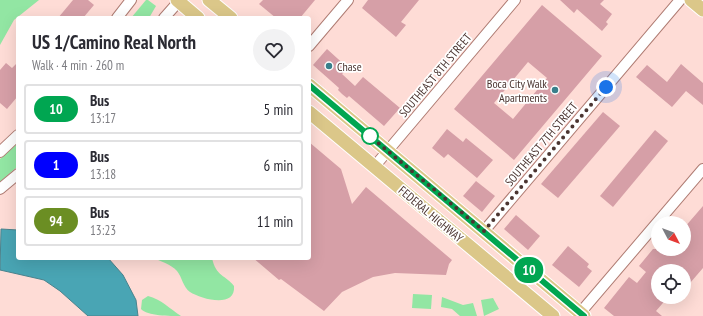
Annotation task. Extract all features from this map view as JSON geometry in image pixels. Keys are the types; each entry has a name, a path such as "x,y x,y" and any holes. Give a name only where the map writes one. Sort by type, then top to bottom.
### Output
{"main road":[{"path":"209,0 229,16"},
{"path":"691,0 703,10"},
{"path":"179,1 196,16"},
{"name":"FEDERAL HIGHWAY","path":"311,87 582,315"},
{"name":"FEDERAL HIGHWAY","path":"311,114 553,316"}],"street":[{"path":"119,16 131,0"},
{"path":"311,44 348,0"},
{"name":"SOUTHEAST 8TH STREET","path":"374,167 515,0"},
{"name":"SOUTHEAST 7TH STREET","path":"484,231 680,0"},
{"path":"166,16 179,1"},
{"path":"0,152 16,137"},
{"path":"582,315 703,169"},
{"path":"0,189 16,176"}],"green space":[{"path":"0,0 39,0 19,16 16,16 0,45"},
{"path":"146,0 156,6 150,16 133,16"},
{"path":"16,145 16,168 0,182 0,159"},
{"path":"157,260 213,260 216,269 234,286 233,293 230,298 224,300 209,299 195,295 184,285 179,273 165,263"},
{"path":"413,294 432,295 431,309 412,308"},
{"path":"148,296 153,297 181,316 159,315 144,311 141,309 142,300"},
{"path":"442,297 463,305 473,303 477,316 460,316 452,309 441,307"},
{"path":"493,298 499,309 484,316 481,300"}],"water":[{"path":"1,229 16,230 16,260 110,260 123,275 136,300 138,316 88,316 60,291 44,280 0,270"}],"building":[{"path":"73,0 88,0 94,5 85,16 60,16"},
{"path":"263,0 315,0 302,16 274,16 259,4"},
{"path":"368,0 419,0 401,22 406,25 396,37 362,8"},
{"path":"560,0 604,0 600,4 612,14 606,22 608,24 602,31 577,9 574,13"},
{"name":"Boca City Walk Apartments","path":"542,5 602,56 514,160 454,109","holes":["528,62 547,78 513,119 494,103"]},
{"path":"327,49 348,68 342,74 355,86 363,77 400,108 384,126 349,96 347,98 342,94 338,90 339,88 313,65"},
{"path":"6,63 12,68 16,64 16,98 7,109 0,103 0,70"},
{"path":"681,64 703,83 703,105 686,91 672,107 636,77 647,65 667,82"},
{"path":"603,112 620,126 558,198 541,184"},
{"path":"447,129 463,142 466,138 493,160 477,178 448,154 444,158 432,148"},
{"path":"655,130 668,141 613,207 600,196"},
{"path":"311,144 341,169 352,204 366,187 452,260 449,264 446,275 395,273 373,277 342,292 324,311 281,279 279,280 255,260 311,260"},
{"path":"476,181 495,196 482,212 463,196"},
{"path":"703,206 703,268 691,282 691,264 651,264 651,304 662,304 656,311 662,316 614,316 604,308 629,277 637,283 646,272 639,266 651,251 651,256 691,256 691,220"},
{"path":"516,215 540,236 528,250 504,229"},
{"path":"568,246 589,264 587,267 592,271 579,287 552,265"}],"bus line":[{"name":"10","path":"311,87 584,316"}],"place":[{"name":"Chase","path":"329,66"},
{"name":"Boca City Walk Apartments","path":"555,90"}],"route":[{"path":"370,136 366,133 484,231 606,87"}]}
